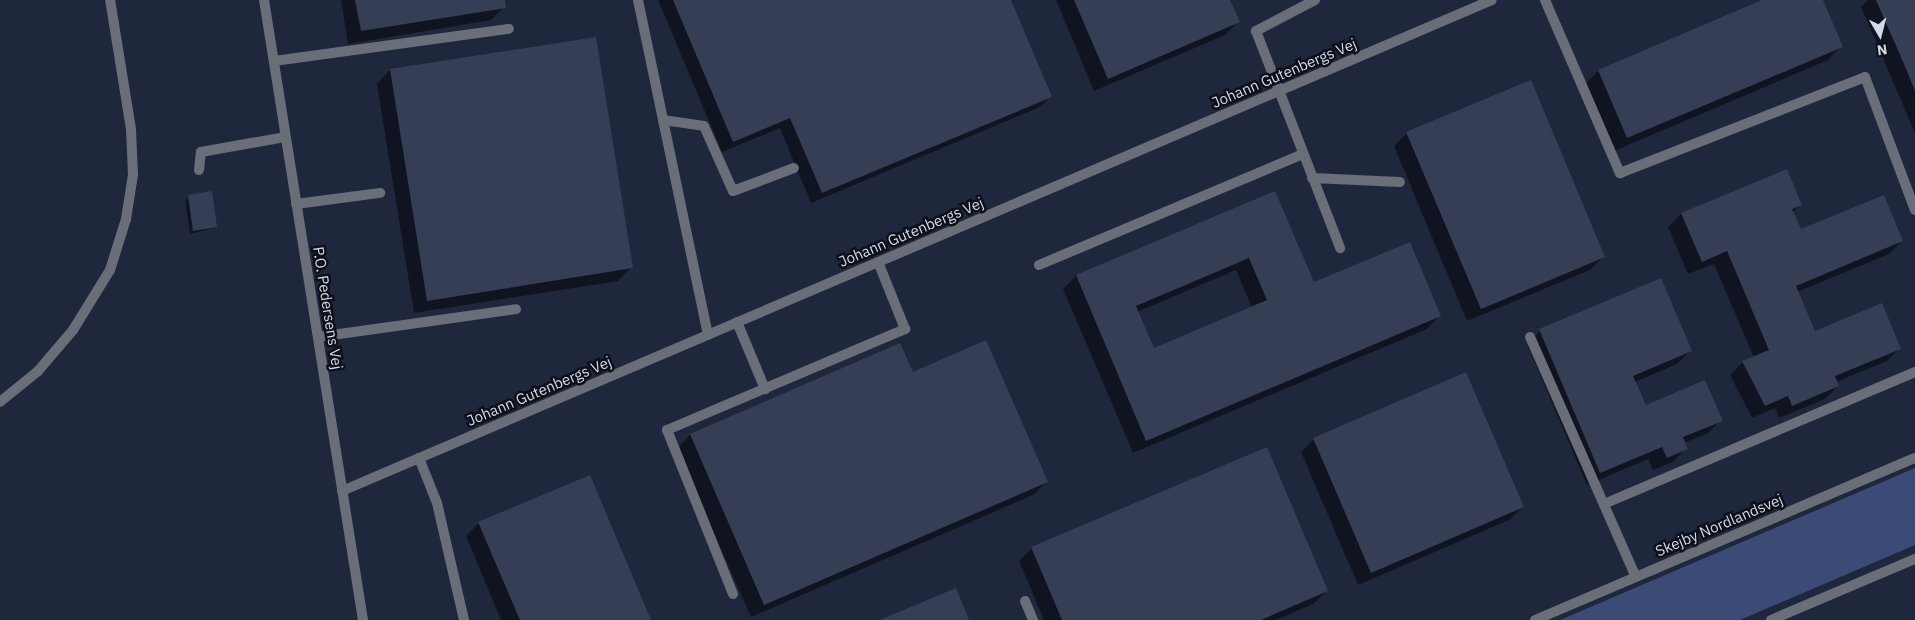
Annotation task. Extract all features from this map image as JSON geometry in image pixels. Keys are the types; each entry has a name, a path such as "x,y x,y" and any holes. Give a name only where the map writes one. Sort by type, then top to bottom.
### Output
{"street":[{"path":"0,402 38,371 73,330 110,270 126,219 133,174 131,129 110,0"},
{"name":"P.O. Pedersens Vej","path":"264,0 363,620"},
{"path":"638,0 708,335"},
{"path":"1315,0 1256,31 1281,90 1303,154 1340,248"},
{"name":"Johann Gutenbergs Vej","path":"342,491 1492,0"},
{"path":"1546,0 1620,173 1865,77 1915,210"},
{"path":"274,62 509,29"},
{"path":"663,120 704,126 733,191 794,168"},
{"path":"199,170 201,152 286,137"},
{"path":"1039,266 1303,154"},
{"path":"1312,178 1400,182"},
{"path":"296,204 380,193"},
{"path":"733,594 667,430 905,329 878,262"},
{"path":"318,337 516,308"},
{"path":"738,322 764,389"},
{"path":"1530,337 1636,577"},
{"path":"1604,504 1915,372"},
{"path":"419,458 437,503 464,620"},
{"name":"Skejby Nordlandsvej","path":"1535,620 1915,458"},
{"path":"1771,620 1915,559"},
{"path":"1025,601 1033,620"}],"shaded area":[{"path":"1915,468 1915,545 1740,620 1560,620"}],"building":[{"path":"355,0 505,0 506,8 361,31"},
{"path":"673,0 1011,0 1052,97 822,193 790,118 733,142"},
{"path":"1074,0 1230,0 1240,22 1108,79"},
{"path":"1762,0 1823,0 1843,47 1627,138 1598,70"},
{"path":"1876,0 1915,0 1915,91 1904,64"},
{"path":"596,37 633,268 427,301 390,69"},
{"path":"1531,80 1605,257 1481,309 1406,132"},
{"path":"1787,169 1802,205 1792,209 1801,229 1884,195 1903,241 1796,286 1815,331 1882,303 1901,349 1835,376 1839,386 1792,406 1788,396 1765,406 1742,361 1769,350 1727,251 1702,262 1681,213"},
{"path":"212,191 217,227 193,231 188,195"},
{"path":"1275,191 1314,282 1410,242 1441,316 1146,441 1076,275","holes":["1249,258 1267,300 1154,348 1136,306"]},
{"path":"1661,278 1692,351 1633,376 1646,405 1705,380 1723,421 1683,437 1688,449 1667,458 1662,447 1600,473 1539,329"},
{"path":"986,340 1048,482 764,605 690,434 900,343 913,372"},
{"path":"1466,372 1524,507 1371,573 1313,438"},
{"path":"1267,447 1328,591 1261,620 1062,620 1031,547"},
{"path":"590,475 651,620 520,620 478,522"},
{"path":"956,588 969,620 880,620"}]}
